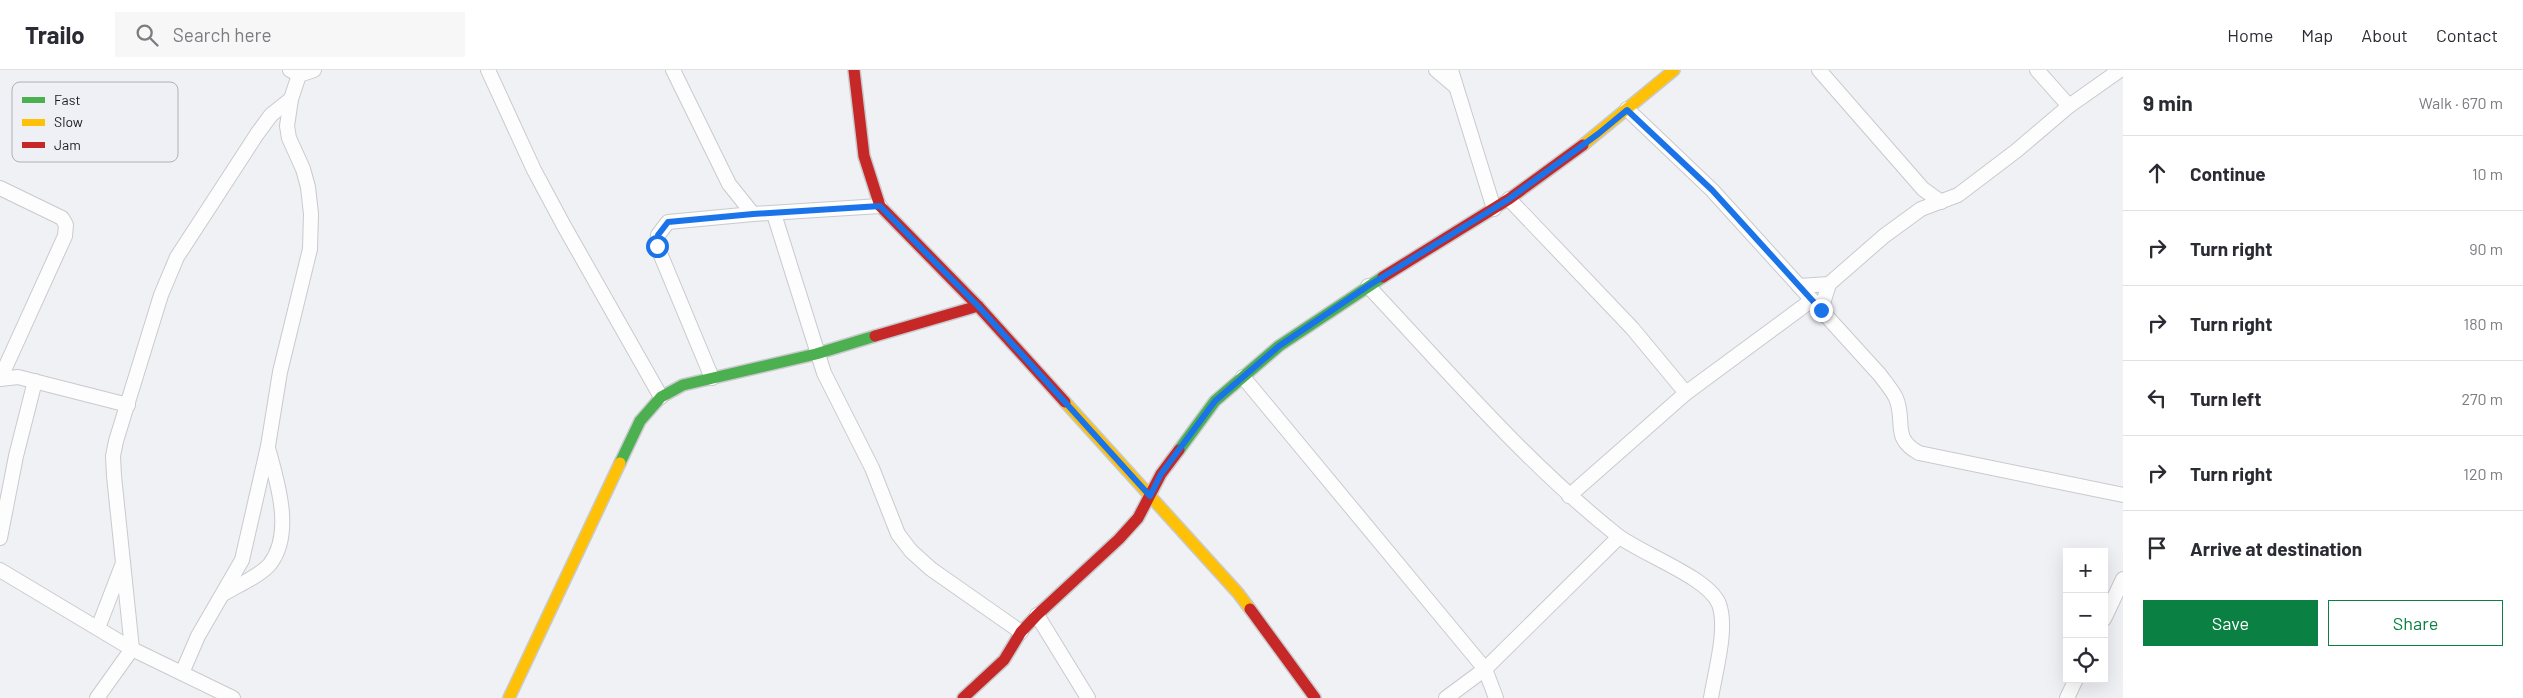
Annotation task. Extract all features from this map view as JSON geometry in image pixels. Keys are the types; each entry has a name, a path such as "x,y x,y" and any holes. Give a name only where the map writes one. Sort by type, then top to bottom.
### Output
{"street":[{"path":"182,673 198,636 242,560 268,446 280,372 310,249 311,214 308,186 289,138 287,126 295,72 314,70"},
{"path":"488,70 534,170 662,397"},
{"path":"673,70 729,184 753,214"},
{"path":"854,70 859,129 873,189 880,206 978,306 1238,593 1315,698"},
{"path":"1436,70 1456,87"},
{"path":"1451,70 1494,209"},
{"path":"963,698 1004,660 1021,632 1036,615 1119,539 1138,518 1161,474 1215,401 1279,346 1368,286 1509,199 1598,134 1674,70"},
{"path":"1819,70 1923,189 1941,202"},
{"path":"2036,70 2069,106"},
{"path":"1569,496 1686,393 1816,305 1829,284 1884,236 1921,209 1958,195 2016,151 2069,106 2120,70"},
{"path":"97,698 132,649 113,456 161,295 176,257 271,114 291,99"},
{"path":"1627,110 1712,190 1880,375 1896,398 1903,440 1906,447 1919,453 2123,495"},
{"path":"0,188 62,218 66,225 65,236 0,379 18,377 128,405"},
{"path":"1921,209 1923,189"},
{"path":"1509,199 1632,328 1686,393"},
{"path":"712,378 657,246 658,235 668,222 753,214 880,206"},
{"path":"774,214 816,354 831,389 872,468 898,534 911,550 931,569 1021,632"},
{"path":"1799,286 1829,284"},
{"path":"1368,286 1569,496 1619,537 1707,587 1719,604 1723,623 1711,698"},
{"path":"509,698 640,421 662,397 683,385 816,354 978,306"},
{"path":"1243,377 1485,669 1496,698"},
{"path":"0,538 16,456 35,381"},
{"path":"222,595 270,564 278,548 282,526 278,484 268,446"},
{"path":"1446,698 1485,669 1619,537"},
{"path":"98,628 124,560"},
{"path":"0,570 132,649 228,697"},
{"path":"2108,611 2123,579"},
{"path":"1036,615 1088,698"},
{"path":"2067,698 2074,683"}],"traffic: fast":[{"path":"1179,450 1215,401 1279,346 1383,277"},
{"path":"620,463 640,421 661,397 683,385 816,354 875,336"}],"traffic: slow":[{"path":"1583,145 1674,70"},
{"path":"1065,402 1238,593 1250,609"},
{"path":"509,698 620,463"}],"traffic: jam":[{"path":"854,70 864,156 880,206 978,306 1065,402"},
{"path":"1383,277 1509,199 1583,145"},
{"path":"875,336 978,306"},
{"path":"963,698 1004,660 1021,632 1037,615 1119,539 1138,518 1161,474 1179,450"},
{"path":"1250,609 1315,698"}],"route":[{"path":"657,246 658,235 668,222 753,214 880,206 978,306 1150,496 1161,474 1215,401 1279,346 1412,257 1452,235 1509,199 1598,134 1627,110 1712,190 1821,310"}]}
